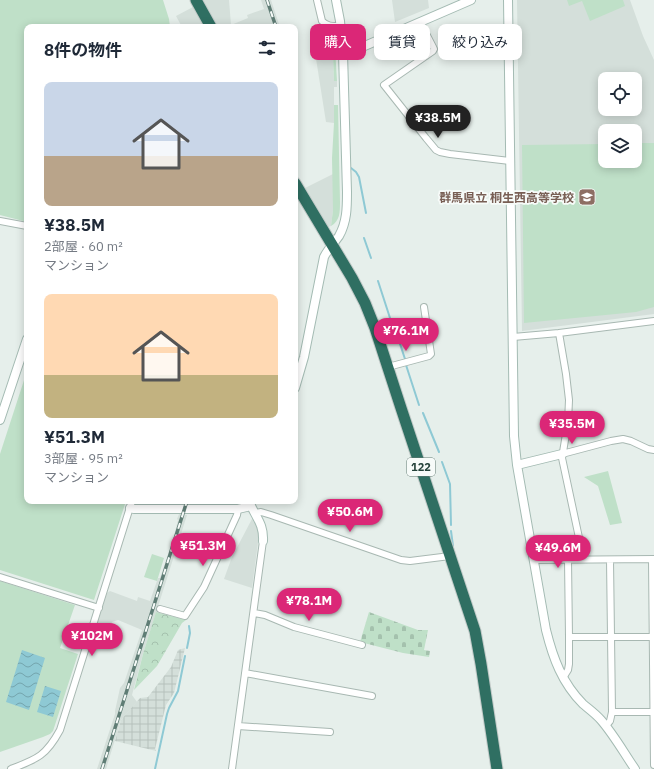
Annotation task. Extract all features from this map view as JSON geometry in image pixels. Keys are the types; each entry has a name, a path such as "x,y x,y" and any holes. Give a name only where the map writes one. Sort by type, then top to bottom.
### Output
{"highway":[{"path":"196,0 209,24"},
{"name":"122","path":"298,188 352,278 365,303 375,328 472,620 477,641 497,769"}],"street":[{"path":"317,0 322,21 326,24"},
{"path":"336,0 340,24"},
{"path":"366,45 471,0"},
{"path":"508,0 514,436 517,465 546,630 551,650 563,678 577,697 606,726 635,769"},
{"path":"420,22 433,46 433,51 384,85 436,150 450,154 510,161"},
{"path":"298,378 303,362 324,257 344,227 346,218 344,60"},
{"path":"0,221 24,225"},
{"path":"388,367 429,356 431,354 424,307"},
{"path":"513,337 559,333 654,321"},
{"path":"559,333 569,400 568,422 562,462 581,547 582,559"},
{"path":"0,420 24,348"},
{"path":"517,465 622,439 654,450"},
{"path":"11,769 31,761 41,755 52,744 60,730 131,505 134,509 238,509 252,507 261,512 407,561 450,556"},
{"path":"232,769 254,613 263,530 252,507"},
{"path":"160,609 185,616 204,587 237,515 238,509"},
{"path":"534,560 653,559 654,765"},
{"path":"563,678 568,667 568,560"},
{"path":"606,726 610,721 612,712 610,560"},
{"path":"0,577 98,608"},
{"path":"254,613 266,615 294,627 362,645"},
{"path":"569,637 653,637"},
{"path":"246,673 372,696"},
{"path":"612,712 654,712"},
{"path":"238,726 330,732"}],"shaded area":[{"path":"203,0 229,0 231,24 215,24"},
{"path":"261,0 271,0 279,24 233,24 248,18 247,15 264,9"},
{"path":"392,0 428,0 429,8 395,22"},
{"name":"群馬県立 桐生西高等学校","path":"517,0 630,0 643,36 654,60 654,314 522,331 518,60 522,60 522,24 517,24"},
{"path":"193,7 202,24 180,24 176,16"},
{"path":"316,60 333,60 334,81 337,81 337,87 334,87 334,123 326,122"},
{"path":"333,174 333,210 331,226 327,227 305,188"},
{"path":"179,514 187,515 143,654 132,695 137,702 121,720 106,769 97,769 115,714 120,688 124,683 142,630 118,620 112,622 109,631 96,627 107,593 110,591 137,601 138,597 150,601 158,578 160,578 173,540"},
{"path":"253,517 258,526 259,535 252,588 224,579 232,557"},
{"path":"185,648 174,693 166,705 155,749 156,751 115,741 121,720 140,698 148,697 171,667 178,650"}],"green space":[{"path":"0,0 163,0 170,24 24,24 24,221 0,215"},
{"path":"567,0 623,0 625,6 590,21 582,1 569,6"},
{"path":"333,60 336,60 337,81 334,81"},
{"path":"334,105 338,105 340,213 336,222 331,226 333,210 332,158"},
{"path":"642,143 654,143 654,307 636,312 524,323 522,145 598,144 598,168 642,168"},
{"path":"24,380 24,504 125,504 94,600 0,570 0,454"},
{"path":"608,471 622,523 610,525 598,486 584,477"},
{"path":"152,554 164,558 157,581 144,577"},
{"path":"0,581 75,605 60,648 78,654 53,731 43,737 0,752"},
{"path":"156,612 186,620 182,623 157,666 134,690 143,654"},
{"path":"369,612 418,630 428,630 424,650 430,651 429,657 403,653 360,642"}],"water":[{"path":"22,650 45,658 29,710 6,702"},
{"path":"45,686 61,691 53,717 37,712"}],"waterway":[{"path":"351,168 359,177 366,213"},
{"path":"364,238 371,258"},
{"path":"378,281 390,318"},
{"path":"399,341 405,359"},
{"path":"406,365 419,405"},
{"path":"423,413 439,452"},
{"path":"442,462 450,484 451,525"},
{"path":"451,531 453,546"},
{"path":"187,648 190,633 189,626"},
{"path":"155,769 167,714 178,691 185,656"}],"railway":[{"path":"267,0 275,24"},
{"path":"102,769 186,504"}],"place":[{"name":"群馬県立 桐生西高等学校","path":"587,197"}]}
